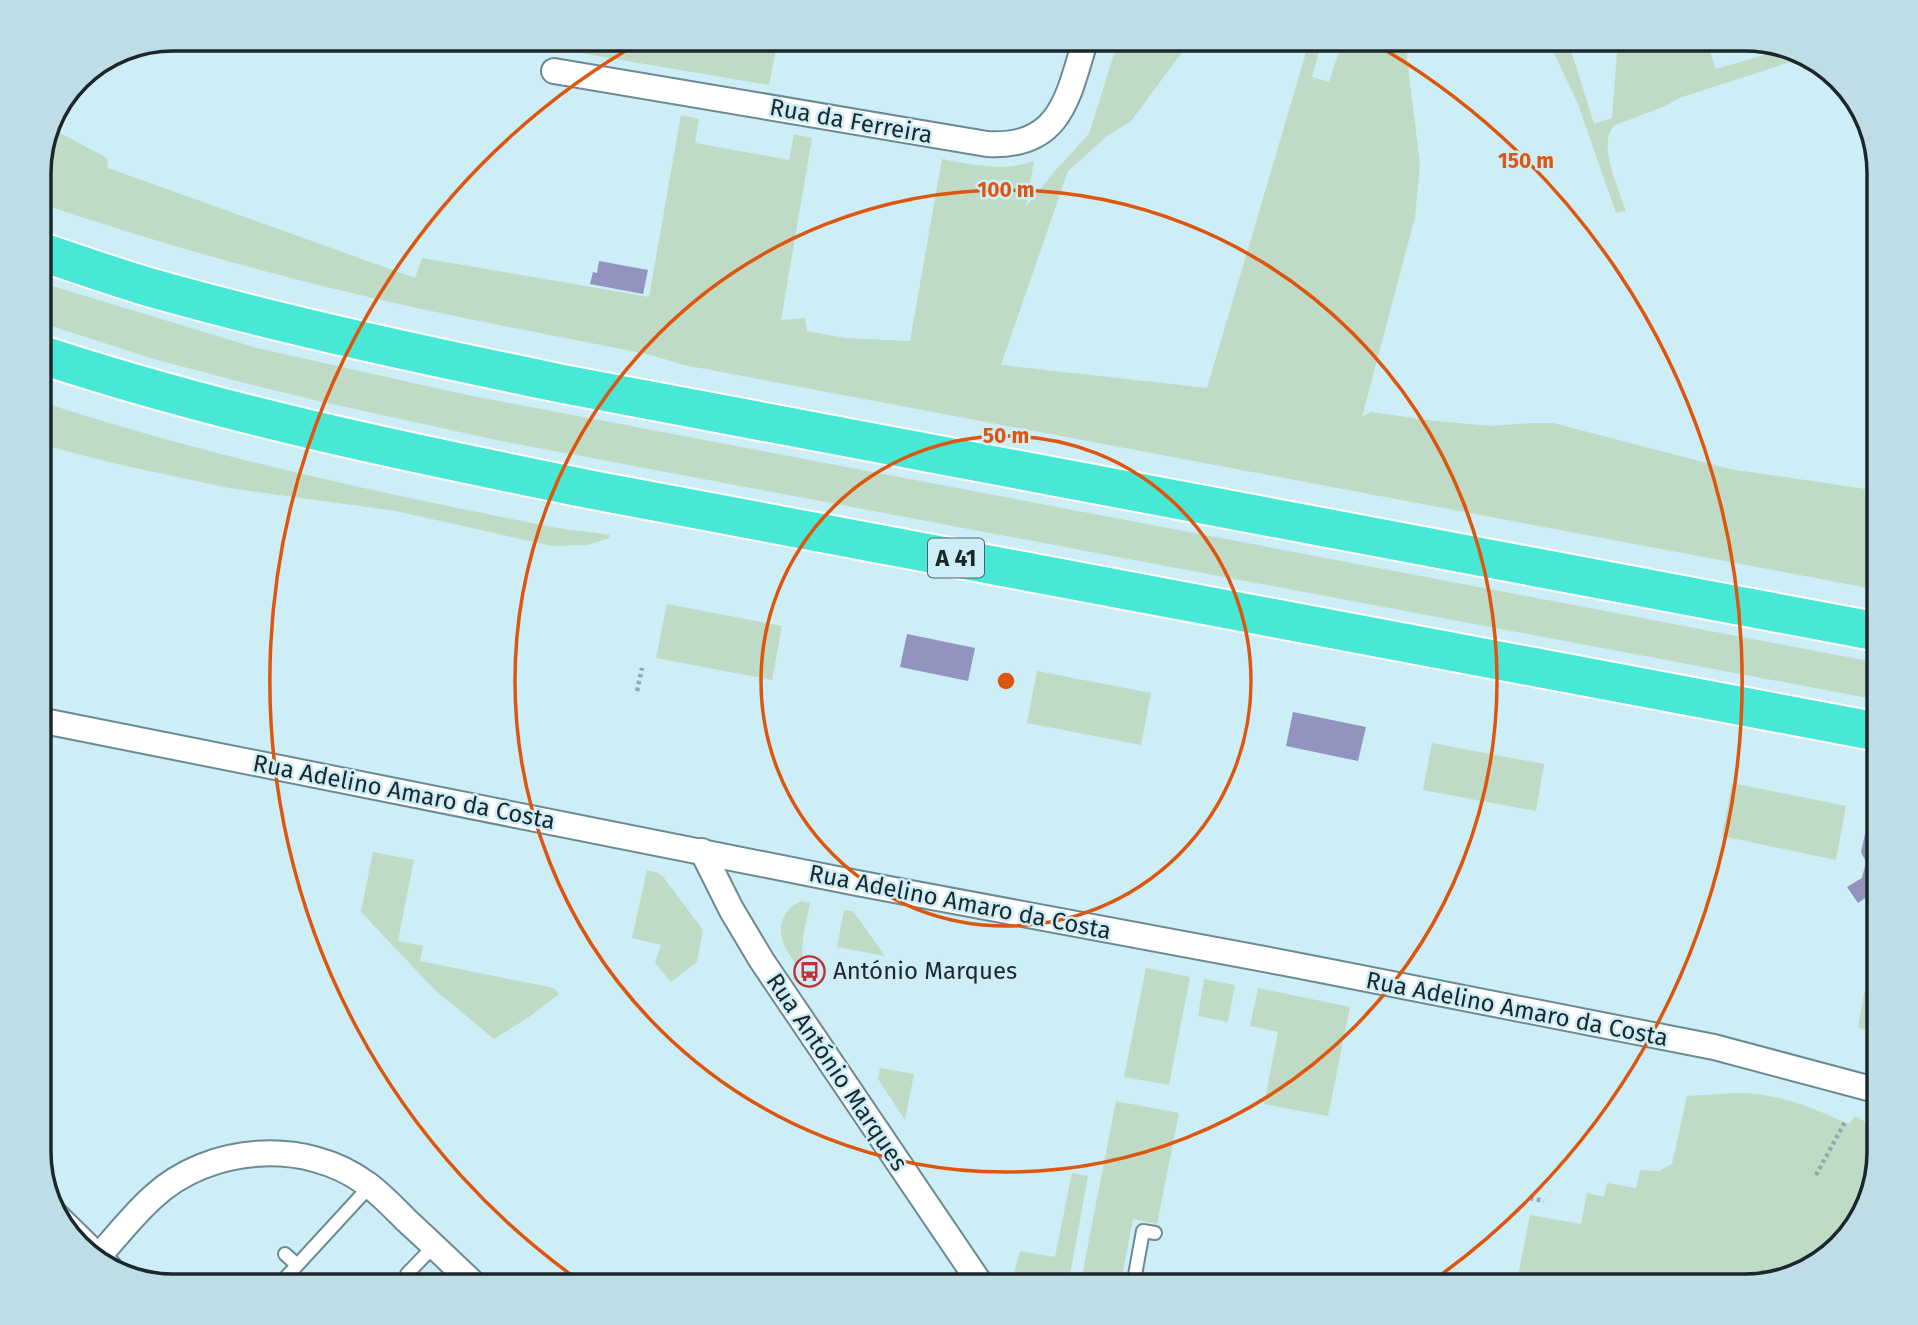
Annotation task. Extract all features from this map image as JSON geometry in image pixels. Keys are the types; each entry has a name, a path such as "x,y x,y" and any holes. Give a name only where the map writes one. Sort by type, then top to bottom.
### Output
{"highway":[{"path":"51,255 143,285 264,317 361,341 563,384 1867,630"},
{"name":"A 41","path":"51,358 155,391 401,452 1867,730"}],"street":[{"name":"Rua da Ferreira","path":"554,71 1006,145 1029,139 1044,131 1056,118 1068,94 1082,51"},
{"name":"Rua Adelino Amaro da Costa","path":"51,722 871,885 1714,1047 1867,1088"},
{"name":"Rua António Marques","path":"702,851 731,909 762,961 974,1274"},
{"path":"108,1256 153,1196 190,1172 241,1155 266,1153 295,1155 320,1161 341,1169 370,1186 463,1274"}],"lane":[{"path":"289,1274 370,1186"},
{"path":"1135,1274 1143,1231 1155,1233"},
{"path":"407,1274 434,1246"},
{"path":"285,1254 297,1265"}],"path":[{"path":"637,691 642,668"},
{"path":"1816,1175 1845,1122"},
{"path":"1530,1198 1544,1201"}],"green space":[{"path":"569,51 776,51 769,85"},
{"path":"1115,51 1183,51 1131,121 1107,136 1068,171 1001,365 1207,388 1306,51 1319,51 1312,77 1329,82 1339,51 1408,51 1420,164 1415,217 1362,417 1371,412 1490,426 1553,423 1730,469 1867,489 1867,588 684,365 651,355 321,286 179,247 51,207 51,165 55,141 60,133 107,158 108,168 415,278 422,258 649,297 681,115 699,119 695,143 789,160 794,134 812,138 781,320 805,318 807,331 845,338 910,341 942,159 999,167 1034,161 1026,207 1089,134"},
{"path":"1571,51 1594,124 1612,118 1617,51 1709,51 1716,69 1769,54 1794,61 1682,97 1615,125 1610,133 1608,154 1626,211 1616,213 1578,104 1554,53"},
{"path":"51,286 257,348 467,395 1867,661 1867,698 501,441 323,402 154,359 51,326"},
{"path":"51,405 165,439 293,472 487,514 610,535 609,538 588,545 552,546 396,511 229,488 51,447"},
{"path":"667,604 782,626 772,680 656,658"},
{"path":"1037,671 1151,693 1141,745 1027,723"},
{"path":"1432,743 1544,764 1536,811 1423,790"},
{"path":"1732,783 1846,806 1836,860 1722,836"},
{"path":"373,852 414,860 398,941 423,946 420,961 554,988 559,994 494,1039 435,990 361,912"},
{"path":"647,870 664,878 703,930 697,962 671,982 655,963 661,945 632,938"},
{"path":"802,901 810,903 802,952 809,981 792,959 781,933 781,924 787,913 792,906"},
{"path":"844,910 853,911 885,956 837,947"},
{"path":"1146,968 1190,977 1169,1085 1124,1077"},
{"path":"1204,979 1235,985 1228,1022 1198,1016"},
{"path":"1867,979 1867,1031 1858,1027"},
{"path":"1258,988 1350,1007 1328,1116 1264,1104 1278,1032 1250,1026"},
{"path":"880,1068 914,1074 905,1120 878,1079"},
{"path":"1736,1093 1767,1096 1794,1102 1849,1124 1855,1116 1867,1123 1863,1184 1847,1220 1837,1233 1813,1254 1799,1262 1761,1273 1518,1274 1530,1215 1581,1224 1587,1193 1604,1197 1607,1183 1636,1188 1640,1170 1659,1171 1672,1164 1687,1096"},
{"path":"1116,1101 1179,1113 1157,1224 1133,1219 1122,1274 1082,1274"},
{"path":"1072,1173 1088,1176 1070,1274 1014,1274 1020,1251 1055,1257"}],"water":[{"path":"599,261 648,270 643,294 590,284 593,272 597,273"},
{"path":"907,634 975,648 968,681 900,667"},
{"path":"1293,712 1366,727 1358,761 1286,746"},
{"path":"1865,834 1867,835 1867,897 1858,903 1847,887 1862,878 1866,862 1861,852"}],"place":[{"name":"António Marques","path":"810,971"}]}
